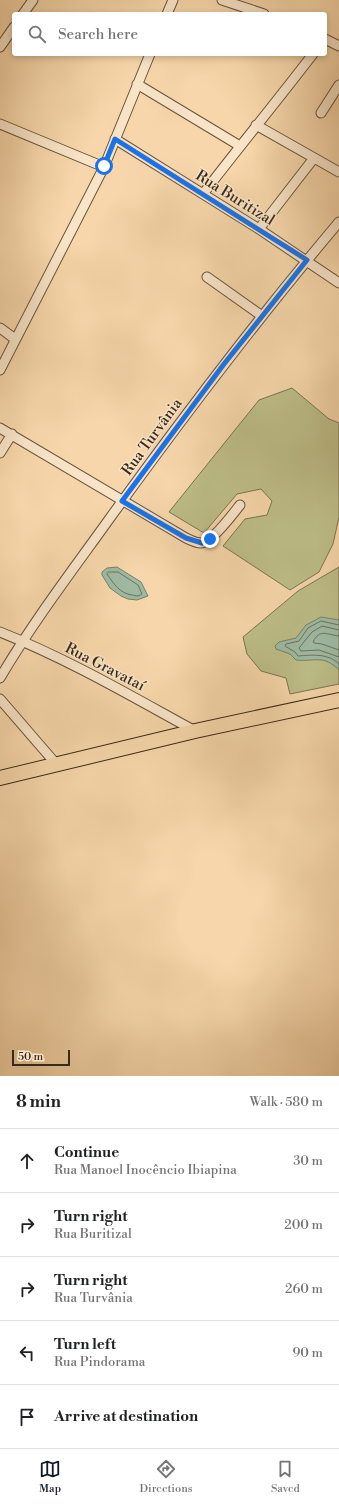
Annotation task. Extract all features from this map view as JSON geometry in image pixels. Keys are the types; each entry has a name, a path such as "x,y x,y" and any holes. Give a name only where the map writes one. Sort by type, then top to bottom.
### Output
{"main road":[{"path":"0,778 195,731 339,700"}],"street":[{"path":"24,12 33,0"},
{"path":"168,12 173,0"},
{"path":"222,0 258,12"},
{"path":"0,47 12,30"},
{"path":"327,40 339,46"},
{"path":"0,370 104,166 149,56"},
{"path":"203,194 311,56"},
{"path":"137,84 240,146"},
{"path":"321,113 339,85"},
{"path":"0,124 104,166"},
{"path":"256,125 339,172"},
{"name":"Rua Buritizal","path":"115,139 259,229 339,283"},
{"path":"259,229 314,158"},
{"name":"Rua Turvânia","path":"0,678 22,641 122,501 224,364 339,222"},
{"path":"207,277 262,316"},
{"path":"0,328 15,339"},
{"path":"0,428 186,538 202,543 210,539 240,505"},
{"path":"0,453 12,434"},
{"name":"Rua Gravataí","path":"0,632 22,641 114,687 195,731"},
{"path":"0,698 57,765"}],"green space":[{"path":"292,388 329,419 339,423 339,517 333,544 319,572 290,590 223,546 245,519 267,515 272,501 261,489 237,494 204,533 169,512 259,400"},
{"path":"339,567 339,684 290,694 286,678 261,671 247,654 243,637 298,591"}],"water":[{"path":"117,567 141,582 148,596 137,600 128,599 110,588 102,575 102,572 107,568"},
{"path":"321,617 339,620 339,670 323,660 296,660 290,654 276,649 275,646 279,642 296,638 306,625"}],"route":[{"path":"104,166 115,139 307,260 224,364 122,501 186,538 202,543 210,539"}]}
